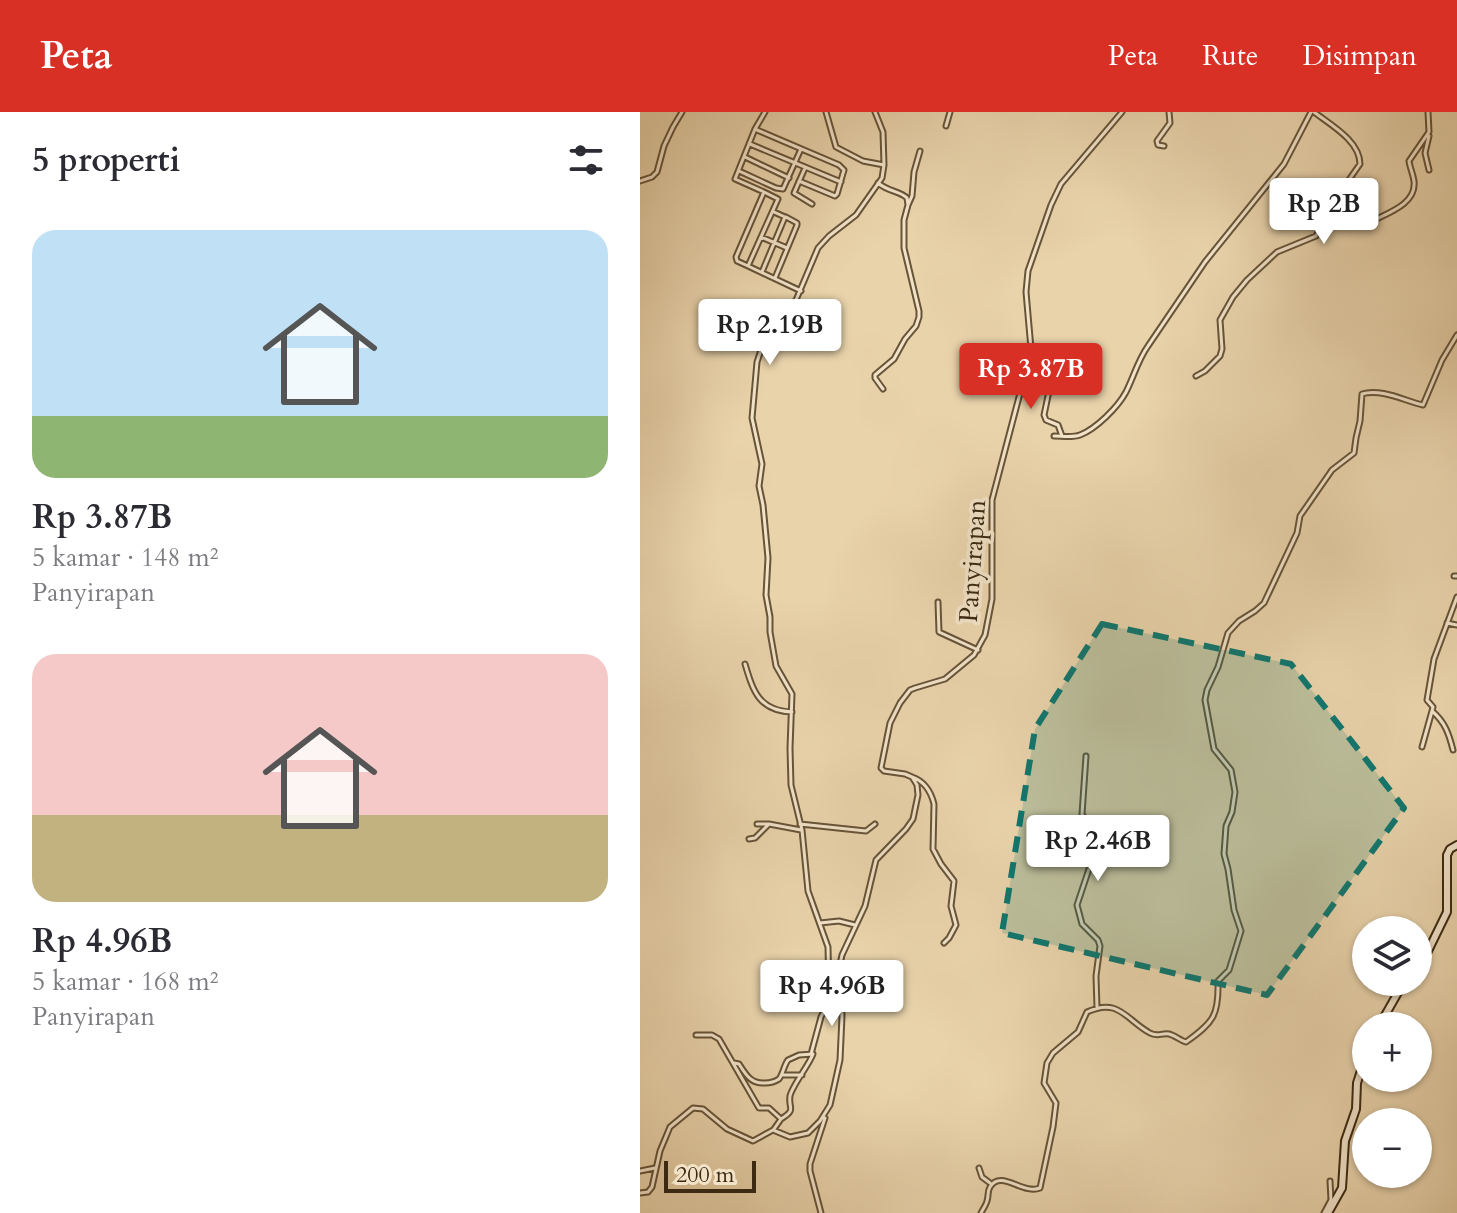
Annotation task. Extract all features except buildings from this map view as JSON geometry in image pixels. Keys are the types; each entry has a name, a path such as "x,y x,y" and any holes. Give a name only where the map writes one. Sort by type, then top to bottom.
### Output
{"street":[{"path":"640,181 657,172 664,146 682,112"},
{"path":"748,266 778,199 735,181 765,112"},
{"path":"826,112 836,147 863,161 884,165"},
{"path":"832,995 829,992 828,947 806,882 806,855 791,785 792,694 776,666 771,639 766,595 768,558 759,486 762,464 752,418 759,354 801,291 818,248 856,215 883,174 883,132 875,112"},
{"path":"946,126 950,112"},
{"name":"Panyirapan","path":"912,777 881,768 894,712 910,690 945,679 978,650 986,631 992,599 992,500 1020,393 1032,362 1026,284 1028,271 1061,184 1122,112"},
{"path":"1164,146 1158,145 1157,141 1170,123 1169,112"},
{"path":"1054,436 1078,436 1103,419 1120,402 1148,346 1205,262 1284,164 1313,112 1336,128 1357,150 1360,164 1337,197 1316,236 1277,252 1233,297 1219,325 1220,356 1196,376"},
{"path":"1428,112 1429,132 1425,153 1429,170"},
{"path":"755,129 844,170 835,196 799,181"},
{"path":"1367,224 1397,210 1410,196 1414,185 1409,161 1429,132"},
{"path":"750,144 841,182"},
{"path":"737,171 778,189 785,187 801,149"},
{"path":"883,389 875,375 898,354 919,317 905,253 904,220 920,151"},
{"path":"744,157 789,178"},
{"path":"805,168 795,195 812,204"},
{"path":"878,183 891,192 906,196 908,205"},
{"path":"764,192 737,261 801,291"},
{"path":"772,212 797,224 775,278"},
{"path":"762,272 785,217"},
{"path":"761,237 788,249"},
{"path":"981,1213 992,1184 1005,1180 1029,1191 1040,1188 1056,1103 1044,1083 1047,1063 1053,1053 1078,1032 1087,1012 1097,1008 1119,1009 1151,1034 1169,1034 1186,1042 1217,1012 1218,981 1229,972 1241,931 1224,854 1226,826 1232,812 1235,786 1228,764 1214,749 1205,704 1225,637 1239,621 1264,603 1297,533 1300,516 1332,470 1354,453 1362,394 1376,392 1423,405 1442,360 1457,335"},
{"path":"1032,362 1048,366 1053,372 1044,415 1046,420 1058,425 1062,436"},
{"path":"1422,747 1433,707 1427,700 1434,659 1457,597"},
{"path":"938,602 939,632 978,650"},
{"path":"1447,623 1457,625"},
{"path":"745,664 761,702 772,709 792,712"},
{"path":"1432,711 1442,722 1453,750"},
{"path":"1086,756 1082,814 1098,842 1077,910 1082,924 1100,946 1096,976 1097,1008"},
{"path":"821,1213 810,1164 839,1067 842,1016 840,964 848,939 868,899 876,860 913,819 918,795 912,777"},
{"path":"912,777 921,781 932,797 933,849 954,881 951,906 956,925 944,943"},
{"path":"757,824 802,830"},
{"path":"749,839 755,838 769,824"},
{"path":"800,824 860,831 869,830 875,824"},
{"path":"1432,943 1447,912 1447,855 1457,845"},
{"path":"820,923 839,921 856,925"},
{"path":"640,1193 651,1189 670,1127 695,1108 703,1109 727,1129 751,1140 773,1130 790,1110 790,1096 814,1057 811,1054 821,1017 832,995 841,984 859,982"},
{"path":"696,1035 712,1035 719,1039 760,1109 769,1108 781,1119"},
{"path":"782,1075 788,1060 811,1054"},
{"path":"734,1063 739,1064 753,1082 769,1083 782,1075 802,1075"},
{"path":"1326,1213 1342,1188 1345,1141 1355,1111 1356,1092"},
{"path":"773,1130 790,1137 800,1136 812,1130 826,1114"},
{"path":"640,1171 655,1168"},
{"path":"979,1168 982,1177 992,1184"},
{"path":"1326,1213 1331,1200 1330,1181"}],"highlighted area":[{"path":"1102,624 1291,664 1404,808 1267,995 1002,933 1035,729"}]}
